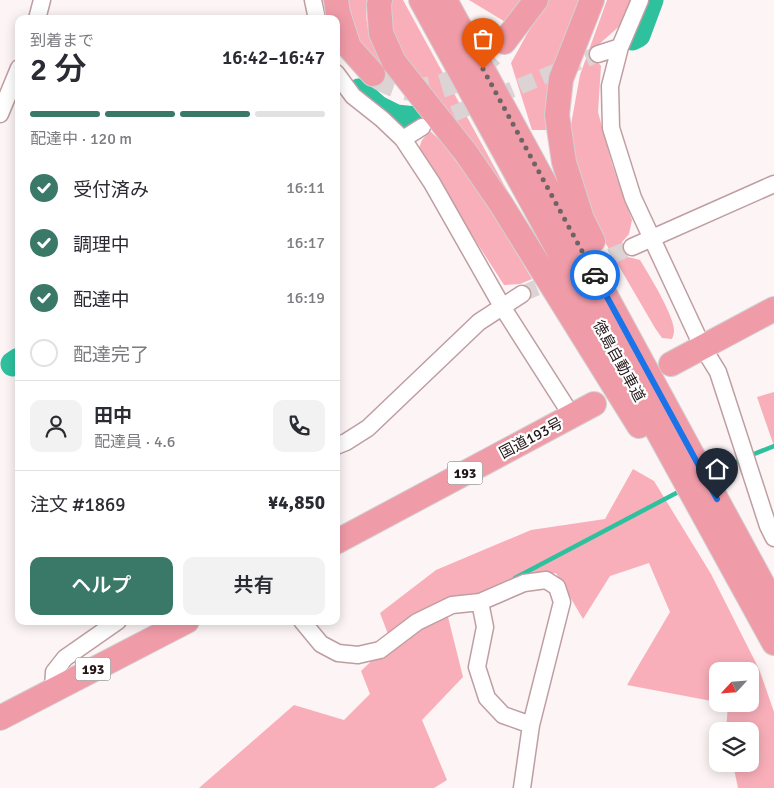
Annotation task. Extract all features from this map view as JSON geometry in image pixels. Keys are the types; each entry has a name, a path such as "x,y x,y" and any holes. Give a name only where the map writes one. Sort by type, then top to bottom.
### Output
{"highway":[{"path":"336,0 339,15"},
{"path":"380,0 381,33 394,62 466,154 501,204 585,341 766,609"},
{"name":"徳島自動車道","path":"420,0 766,609"},
{"name":"徳島自動車道","path":"446,0 698,464 766,609 774,642"},
{"path":"504,42 536,0"},
{"path":"592,0 561,79 557,115 564,162 582,220 698,464"},
{"path":"340,19 350,47 373,74"},
{"path":"671,364 774,309"},
{"name":"国道193号","path":"340,540 594,404"},
{"name":"193","path":"0,718 179,625"}],"street":[{"path":"38,15 42,0"},
{"path":"314,0 316,15"},
{"path":"640,0 620,47 610,86 611,128 633,198 702,346 718,372 768,526 774,538"},
{"path":"598,54 620,47"},
{"path":"0,114 15,78"},
{"path":"340,78 353,96 403,139 432,183 502,308 572,416"},
{"path":"403,139 422,126"},
{"path":"632,247 774,184"},
{"path":"340,444 368,428 479,322 522,294"},
{"path":"305,625 321,644 338,653 358,655 380,650 417,622 452,605 480,602 524,583 546,580 557,587 562,602 531,725 522,788"},
{"path":"480,602 485,628 477,667 488,698 502,716 531,725"},
{"path":"53,690 54,672 65,658 112,625"}],"shaded area":[{"path":"345,0 367,0 366,10 369,34 383,66 369,59 355,38"},
{"path":"389,0 403,0 508,192 504,193 410,74 390,35"},
{"path":"469,0 521,0 507,23"},
{"path":"548,0 582,0 551,130 532,130 511,63"},
{"path":"607,0 631,0 623,23 597,46 596,60 601,66 598,112 612,164 632,220 629,234 622,242 628,257 640,260 660,295 673,324 674,332 672,339 662,338 655,328 606,244 582,190 570,130 580,75"},
{"path":"430,131 442,142 486,202 532,279 520,284 504,285 418,151 422,140"},
{"path":"774,392 774,446 757,397"},
{"path":"633,469 654,481 711,574 755,662 709,662 709,700 627,685 670,612 649,563 610,576 583,619 556,573 493,587 448,617 463,677 422,720 447,780 434,788 199,788 294,705 344,720 370,694 361,671 391,642 380,613 436,570 531,530 605,519"},
{"path":"759,669 774,712 774,788 738,788 735,772 759,772 759,722 727,722 727,712 759,712"}],"waterway":[{"path":"632,38 638,35 651,0"},
{"path":"359,91 378,108 396,117 416,119"},
{"path":"749,456 774,446"},
{"path":"711,475 742,459"},
{"path":"515,578 682,490"}],"tunnel":[{"path":"373,74 391,84 409,89 427,89 444,85 476,68 504,42"},
{"path":"431,123 598,54"},
{"path":"522,294 632,247"}],"way so far":[{"path":"483,69 595,275"}],"route":[{"path":"595,275 717,499"}]}
